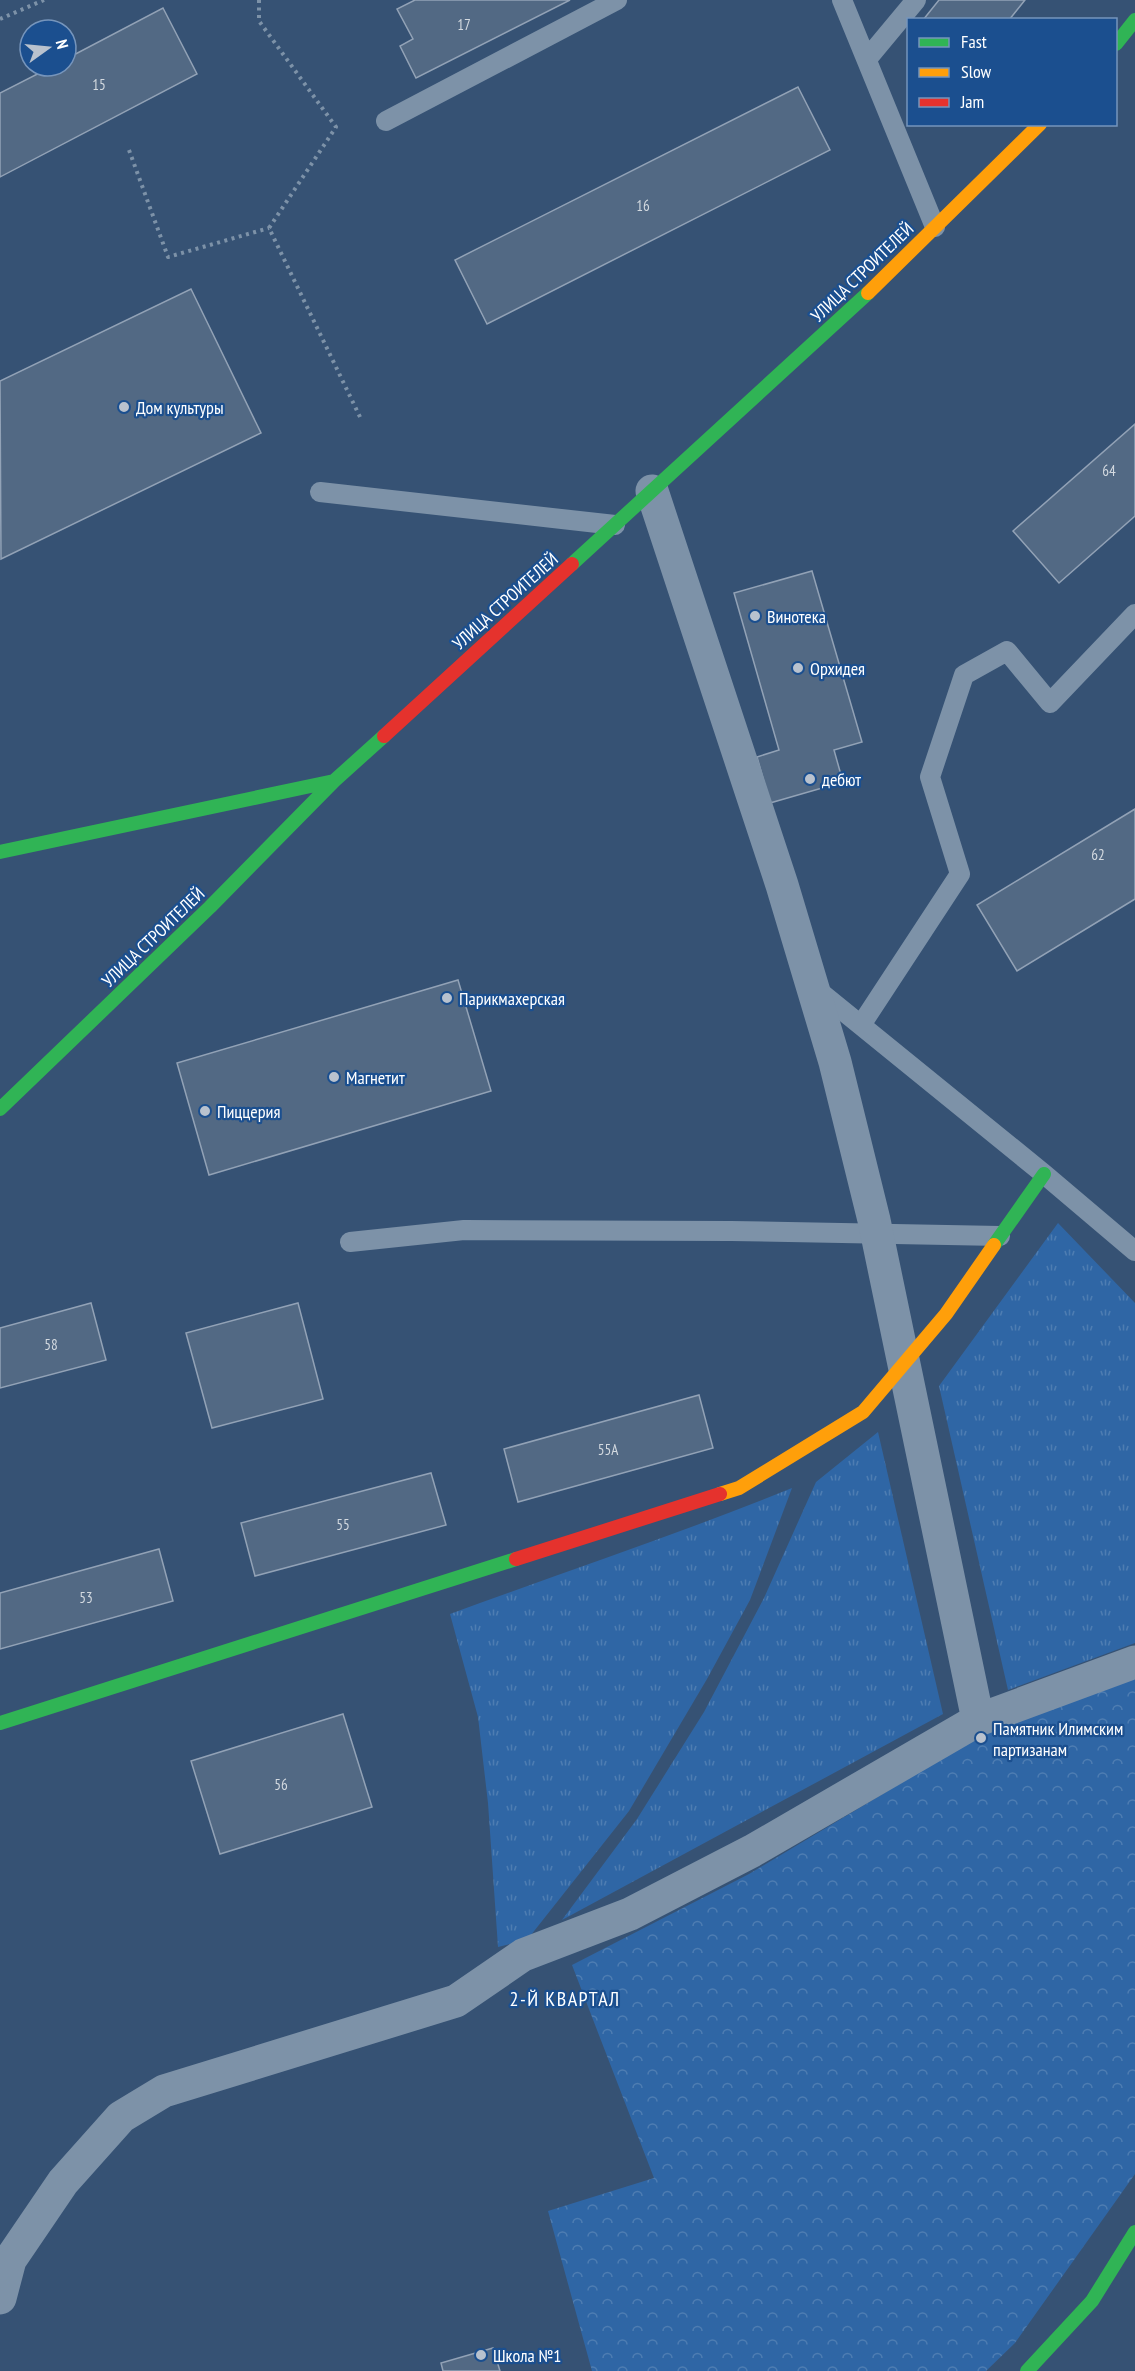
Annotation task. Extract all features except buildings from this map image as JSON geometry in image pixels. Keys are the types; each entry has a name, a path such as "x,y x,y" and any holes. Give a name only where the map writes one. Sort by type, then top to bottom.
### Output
{"street":[{"path":"1117,43 1135,20"},
{"name":"УЛИЦА СТРОИТЕЛЕЙ","path":"0,1109 210,907 334,781 837,323 1038,126"},
{"path":"652,491 753,797 835,1062 876,1234 978,1720"},
{"path":"0,852 334,781"},
{"path":"0,1723 739,1488 863,1412 946,1314 1044,1174"},
{"path":"0,2298 10,2260 63,2182 121,2117 164,2091 456,2001 523,1955 630,1914 732,1862 978,1720 1135,1662"},
{"path":"1028,2371 1092,2301 1135,2232"}],"lane":[{"path":"386,121 617,0"},
{"path":"842,0 935,227"},
{"path":"867,59 916,0"},
{"path":"320,492 615,525"},
{"path":"861,1025 960,874 930,777 964,675 1007,651 1050,703 1135,614"},
{"path":"811,985 1135,1251"},
{"path":"350,1242 464,1230 731,1231 1000,1236"}],"path":[{"path":"0,19 44,0"},
{"path":"129,150 168,257 269,228 336,128 259,21 259,0"},
{"path":"269,228 361,419"}],"green space":[{"path":"1058,1223 1135,1303 1135,1643 1008,1690 939,1386"},
{"path":"878,1432 943,1714 562,1920 637,1819 704,1712 764,1598 816,1482"},
{"path":"792,1488 750,1600 707,1679 629,1811 527,1940 498,1947 488,1803 478,1717 450,1614"},
{"path":"1135,1678 1135,2174 1015,2343 986,2371 592,2371 548,2211 654,2178 572,1965 749,1874 993,1728"}],"traffic: fast":[{"path":"1117,43 1135,20"},
{"path":"572,564 868,293"},
{"path":"0,1109 210,907 334,781 384,736"},
{"path":"0,852 334,781"},
{"path":"994,1245 1044,1174"},
{"path":"0,1723 516,1559"},
{"path":"1027,2371 1092,2301 1135,2232"}],"traffic: slow":[{"path":"868,293 1038,126"},
{"path":"720,1494 739,1488 863,1412 946,1314 994,1245"}],"traffic: jam":[{"path":"384,736 572,564"},
{"path":"516,1559 720,1494"}],"place":[{"name":"Дом культуры","path":"124,407"},
{"name":"Винотека","path":"755,616"},
{"name":"Орхидея","path":"798,668"},
{"name":"дебют","path":"810,779"},
{"name":"Парикмахерская","path":"447,998"},
{"name":"Магнетит","path":"334,1077"},
{"name":"Пиццерия","path":"205,1111"},
{"name":"Памятник Илимским партизанам","path":"981,1738"},
{"name":"Школа №1","path":"481,2355"}],"district":[{"name":"2-Й КВАРТАЛ","path":"565,1999"}]}
